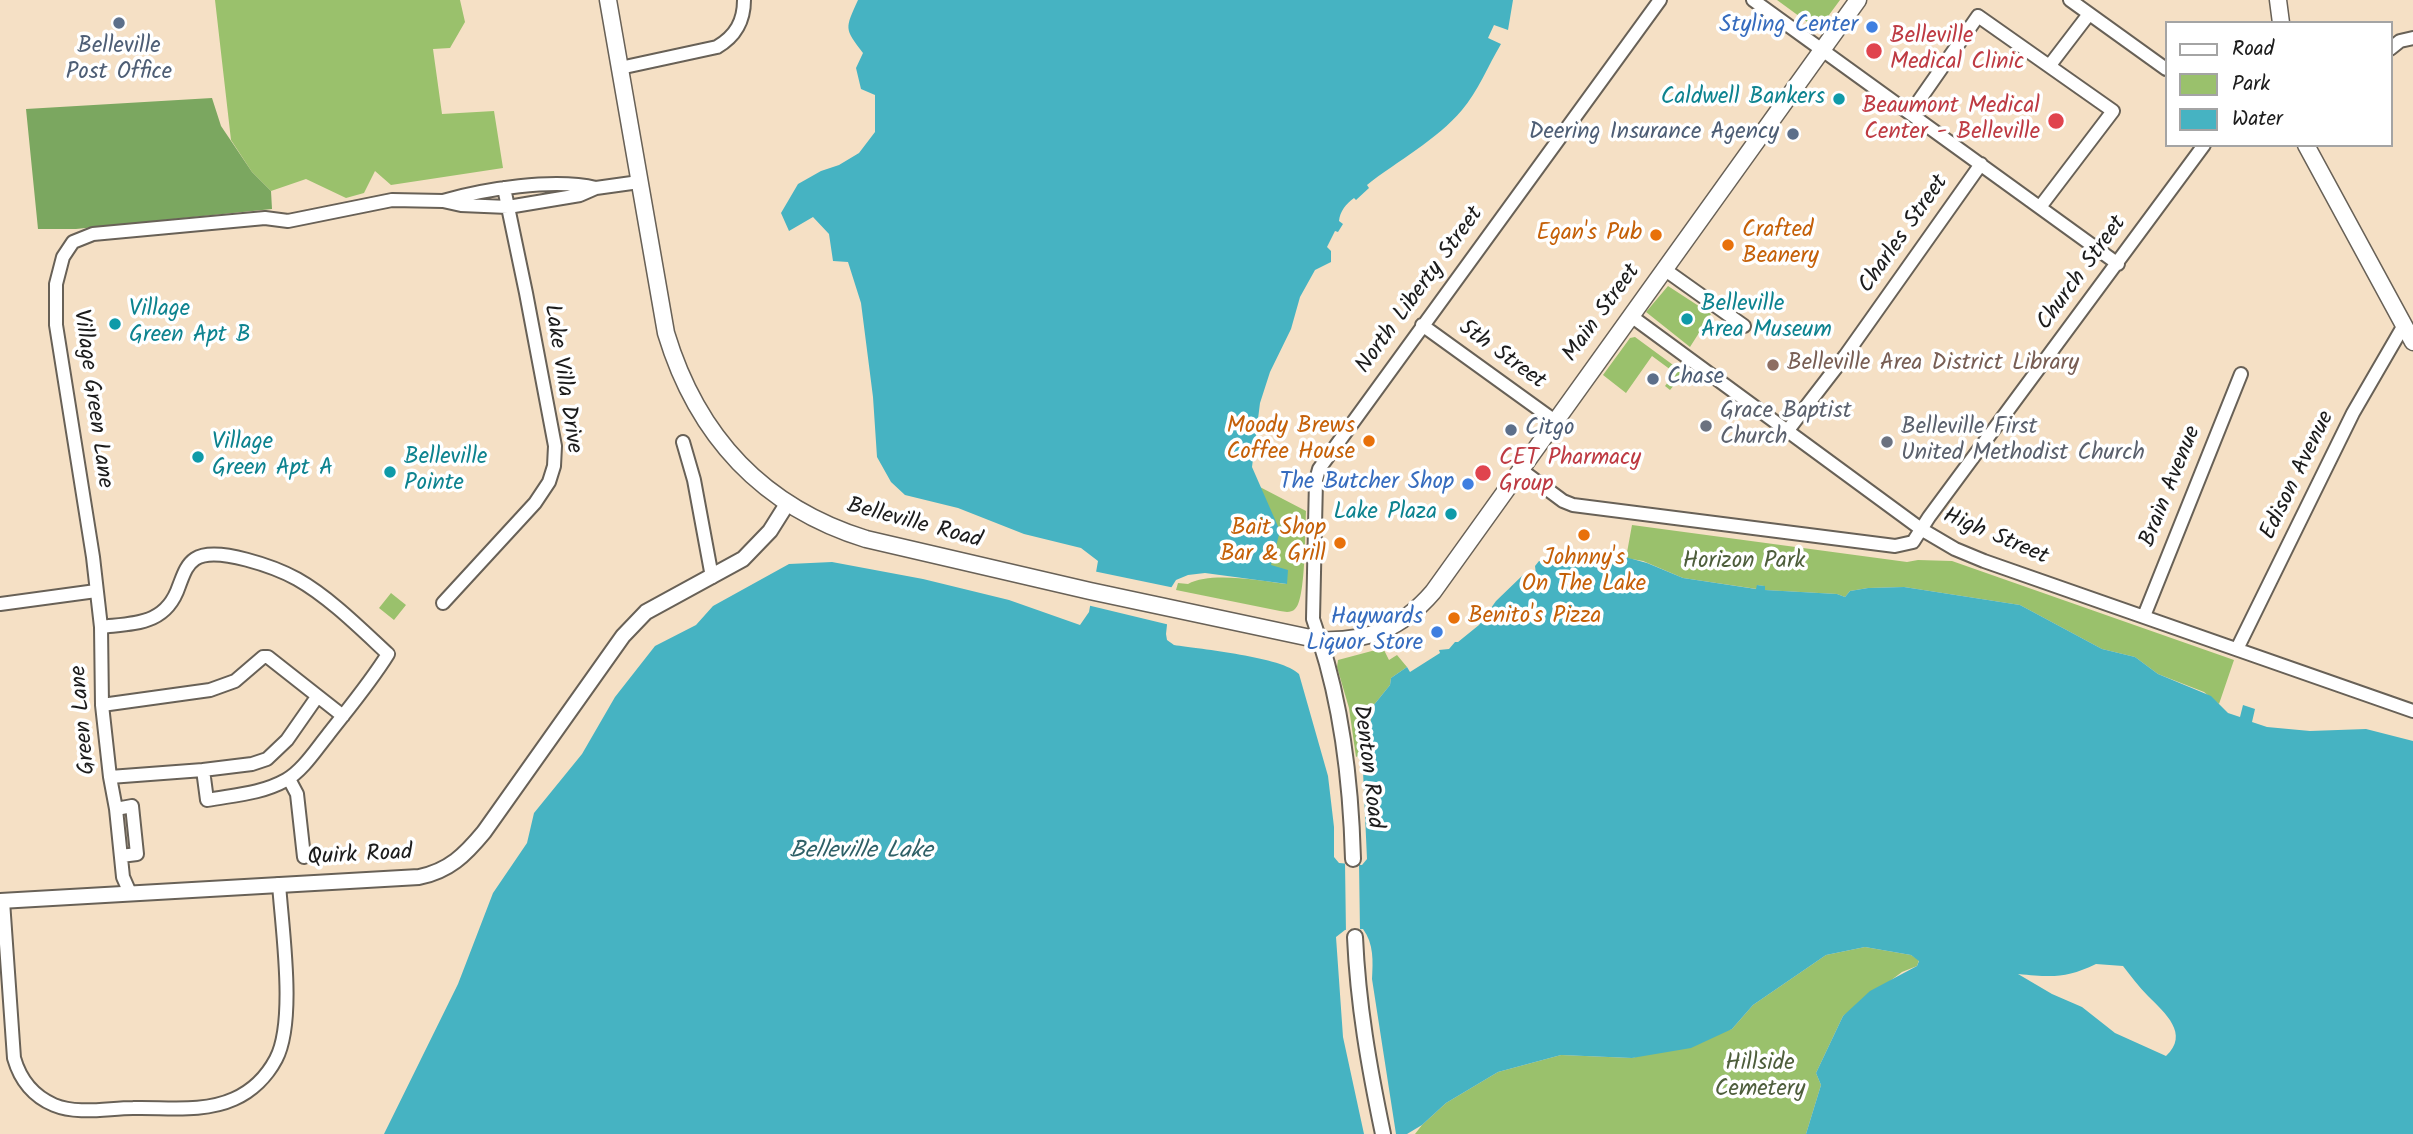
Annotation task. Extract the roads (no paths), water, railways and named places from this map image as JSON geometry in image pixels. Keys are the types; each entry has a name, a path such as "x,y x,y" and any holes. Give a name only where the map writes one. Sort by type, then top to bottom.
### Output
{"main road":[{"name":"Belleville Road","path":"608,0 666,333 684,384 698,411 730,454 765,488 787,504 827,526 866,540 1320,640 1349,641 1368,636"},
{"name":"Main Street","path":"1368,636 1397,624 1425,601 1858,0"},
{"path":"2278,0 2281,21"},
{"path":"2307,147 2413,342"}],"street":[{"path":"620,68 717,47 729,39 738,27 744,0"},
{"name":"North Liberty Street","path":"1320,640 1313,619 1316,480 1319,469 1660,0"},
{"path":"1753,0 2118,264"},
{"path":"2070,0 2164,68"},
{"path":"2050,65 2089,14"},
{"path":"1911,112 1978,16 2113,111 2040,207"},
{"path":"2392,47 2400,41 2413,38"},
{"name":"Church Street","path":"1922,529 2203,147"},
{"name":"Charles Street","path":"1788,430 1845,356 1980,164"},
{"path":"443,201 461,205 508,207 580,195 596,188 639,181"},
{"path":"443,201 504,188 576,183 596,188"},
{"name":"Lake Villa Drive","path":"443,603 535,503 550,482 554,466 555,446 504,188"},
{"name":"Village Green Lane","path":"96,591 56,325 56,284 63,257 73,242 93,234 265,218 288,221 393,200 443,201"},
{"path":"1664,269 1744,326"},
{"path":"1630,316 1922,529"},
{"name":"5th Street","path":"1422,325 1555,421"},
{"name":"Edison Avenue","path":"2237,649 2353,413 2404,325"},
{"name":"Brain Avenue","path":"2144,616 2241,374"},
{"path":"683,442 694,480 712,577"},
{"name":"High Street","path":"1520,469 1563,501 1573,505 1895,546 1913,542 1922,529 1955,549 1984,561 2413,711"},
{"name":"Quirk Road","path":"2,901 419,877 457,862 484,832 623,636 646,612 743,559 758,546 787,504"},
{"path":"101,626 145,622 167,608 183,575 196,558 206,554 238,556 297,579 388,653 374,677 289,779 255,792 207,800 203,770"},
{"path":"0,604 96,591"},
{"name":"Green Lane","path":"96,591 101,626 103,705 110,777 123,877 130,893"},
{"name":"Denton Road","path":"1320,640 1342,725 1352,810 1353,859"},
{"path":"103,705 210,691 235,681 263,657 268,657 343,716"},
{"path":"110,777 203,770 252,764 267,759 287,740 317,697"},
{"path":"289,779 297,793 304,858"},
{"path":"116,808 132,806 137,854 120,851"},
{"path":"2,901 14,1058 24,1082 38,1096 61,1108 81,1111 191,1107 221,1104 245,1093 258,1083 275,1062 284,1037 286,1020 279,884"},
{"path":"1355,937 1364,1041 1383,1134"}],"water":[{"name":"Belleville Lake","path":"858,0 1513,0 1508,30 1494,25 1488,38 1501,44 1462,110 1429,141 1367,185 1369,188 1344,208 1339,221 1343,224 1338,232 1335,231 1327,247 1331,251 1331,262 1315,270 1300,297 1291,329 1270,372 1260,403 1252,467 1280,531 1271,565 1288,570 1287,584 1205,573 1176,580 1171,588 1166,634 1167,640 1174,645 1259,658 1290,668 1299,674 1328,776 1334,827 1334,857 1339,863 1362,865 1367,859 1363,771 1373,706 1390,685 1391,678 1407,667 1410,672 1440,653 1439,650 1449,649 1458,642 1479,625 1496,601 1524,574 1536,574 1535,566 1539,561 1547,563 1556,556 1569,554 1625,557 1683,578 1756,589 1757,585 1765,586 1765,590 1837,594 1845,597 1850,591 1904,587 2020,605 2102,649 2135,657 2158,674 2211,696 2228,713 2240,717 2243,705 2255,709 2252,722 2267,727 2310,731 2366,729 2413,741 2413,1134 1806,1134 1821,1085 1816,1073 1843,1016 1870,991 1917,966 1919,961 1911,955 1865,947 1826,955 1753,1005 1732,1029 1691,1048 1632,1058 1561,1055 1498,1072 1446,1103 1422,1125 1407,1134 1396,1134 1372,979 1372,953 1363,929 1345,930 1336,937 1343,1037 1364,1134 384,1134 458,984 493,893 527,843 534,813 582,754 615,697 655,646 696,625 713,606 789,564 832,562 923,579 1009,600 1080,625 1089,612 1098,561 1081,548 1024,534 958,508 905,495 891,482 877,457 873,397 861,303 848,262 833,261 829,234 813,217 789,231 781,213 798,184 859,153 875,132 875,95 861,89 856,68 863,53 848,28","holes":["2096,964 2123,966 2172,1024 2176,1040 2166,1056 2115,1033 2082,1007 2052,994 2018,974 2058,976"]}],"place":[{"name":"Belleville Post Office","path":"119,23"},
{"name":"Styling Center","path":"1872,27"},
{"name":"Belleville Medical Clinic","path":"1874,51"},
{"name":"Caldwell Bankers","path":"1839,99"},
{"name":"Beaumont Medical Center - Belleville","path":"2056,121"},
{"name":"Deering Insurance Agency","path":"1793,134"},
{"name":"Egan's Pub","path":"1656,235"},
{"name":"Crafted Beanery","path":"1728,245"},
{"name":"Belleville Area Museum","path":"1687,319"},
{"name":"Village Green Apt B","path":"115,324"},
{"name":"Belleville Area District Library","path":"1773,365"},
{"name":"Chase","path":"1653,379"},
{"name":"Grace Baptist Church","path":"1706,426"},
{"name":"Citgo","path":"1511,430"},
{"name":"Moody Brews Coffee House","path":"1369,441"},
{"name":"Belleville First United Methodist Church","path":"1887,442"},
{"name":"Village Green Apt A","path":"198,457"},
{"name":"Belleville Pointe","path":"390,472"},
{"name":"CET Pharmacy Group","path":"1483,473"},
{"name":"The Butcher Shop","path":"1468,484"},
{"name":"Lake Plaza","path":"1451,514"},
{"name":"Johnny's On The Lake","path":"1584,535"},
{"name":"Bait Shop Bar & Grill","path":"1340,543"},
{"name":"Benito's Pizza","path":"1454,618"},
{"name":"Haywards Liquor Store","path":"1437,632"}],"park label":[{"name":"Horizon Park","path":"1744,563"},
{"name":"Hillside Cemetery","path":"1760,1078"}]}
